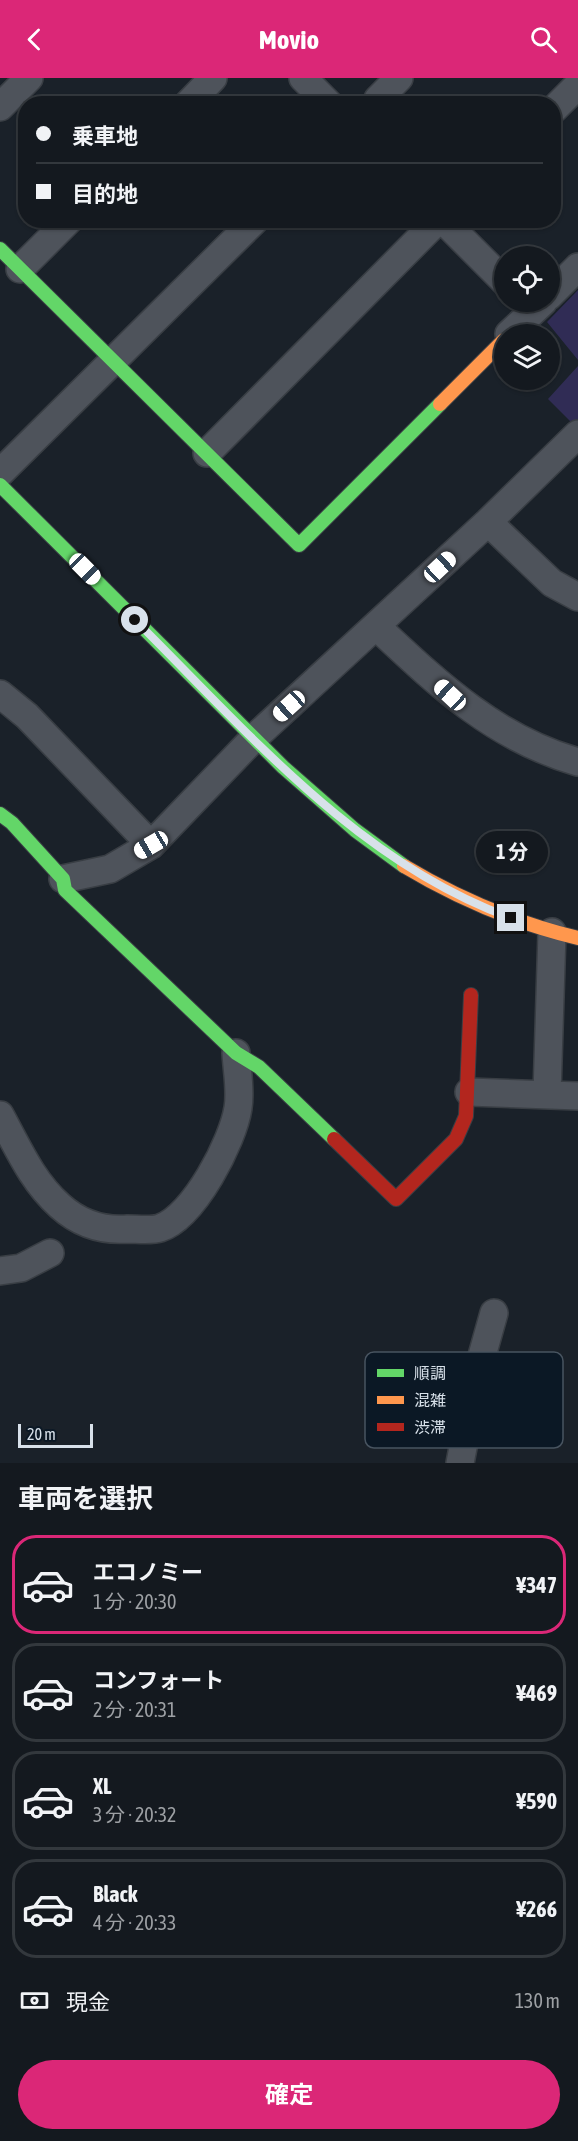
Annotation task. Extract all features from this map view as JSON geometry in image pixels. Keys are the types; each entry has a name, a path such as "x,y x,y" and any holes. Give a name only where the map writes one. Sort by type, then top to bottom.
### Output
{"street":[{"path":"0,107 29,78"},
{"path":"196,96 213,78"},
{"path":"303,78 321,96"},
{"path":"381,96 399,78"},
{"path":"561,102 578,85"},
{"path":"20,269 61,228"},
{"path":"0,473 247,228"},
{"path":"207,453 430,228"},
{"path":"451,228 494,271"},
{"path":"0,249 299,545 494,350"},
{"path":"560,283 578,267"},
{"path":"518,324 529,312"},
{"path":"63,879 110,869 151,845 254,738 488,522 578,434"},
{"path":"0,484 254,738 342,820 382,852 490,910 552,932 578,938"},
{"path":"488,522 552,584 578,597"},
{"path":"376,626 450,695 500,729 552,755 578,762"},
{"path":"0,694 27,716 151,845"},
{"path":"0,814 12,823 63,879 65,890 236,1053 259,1067 396,1199 456,1139 466,1116 469,1092 471,995"},
{"path":"547,1094 552,932"},
{"path":"0,1115 31,1174 61,1207 86,1224 113,1230 160,1228 186,1208 208,1182 229,1140 238,1107 236,1053"},
{"path":"469,1092 578,1096"},
{"path":"0,1271 21,1268 50,1253"},
{"path":"483,1352 494,1313"},
{"path":"460,1463 463,1448"}],"shaded area":[{"path":"578,290 578,360 560,338 560,324 547,322 557,312 560,312 560,309"},
{"path":"578,366 578,420 570,421 548,399 556,390 560,390 560,386"}],"traffic: fast":[{"path":"0,249 299,545 440,404"},
{"path":"0,485 283,767 355,830 404,866"},
{"path":"0,814 12,823 63,879 65,890 236,1053 259,1067 334,1139"}],"traffic: slow":[{"path":"440,404 494,350"},
{"path":"404,866 488,909 578,938"}],"traffic: jam":[{"path":"334,1139 396,1199 456,1139 466,1116 471,995"}],"route":[{"path":"135,620 254,738 342,820 382,852 432,881 511,918"}]}
